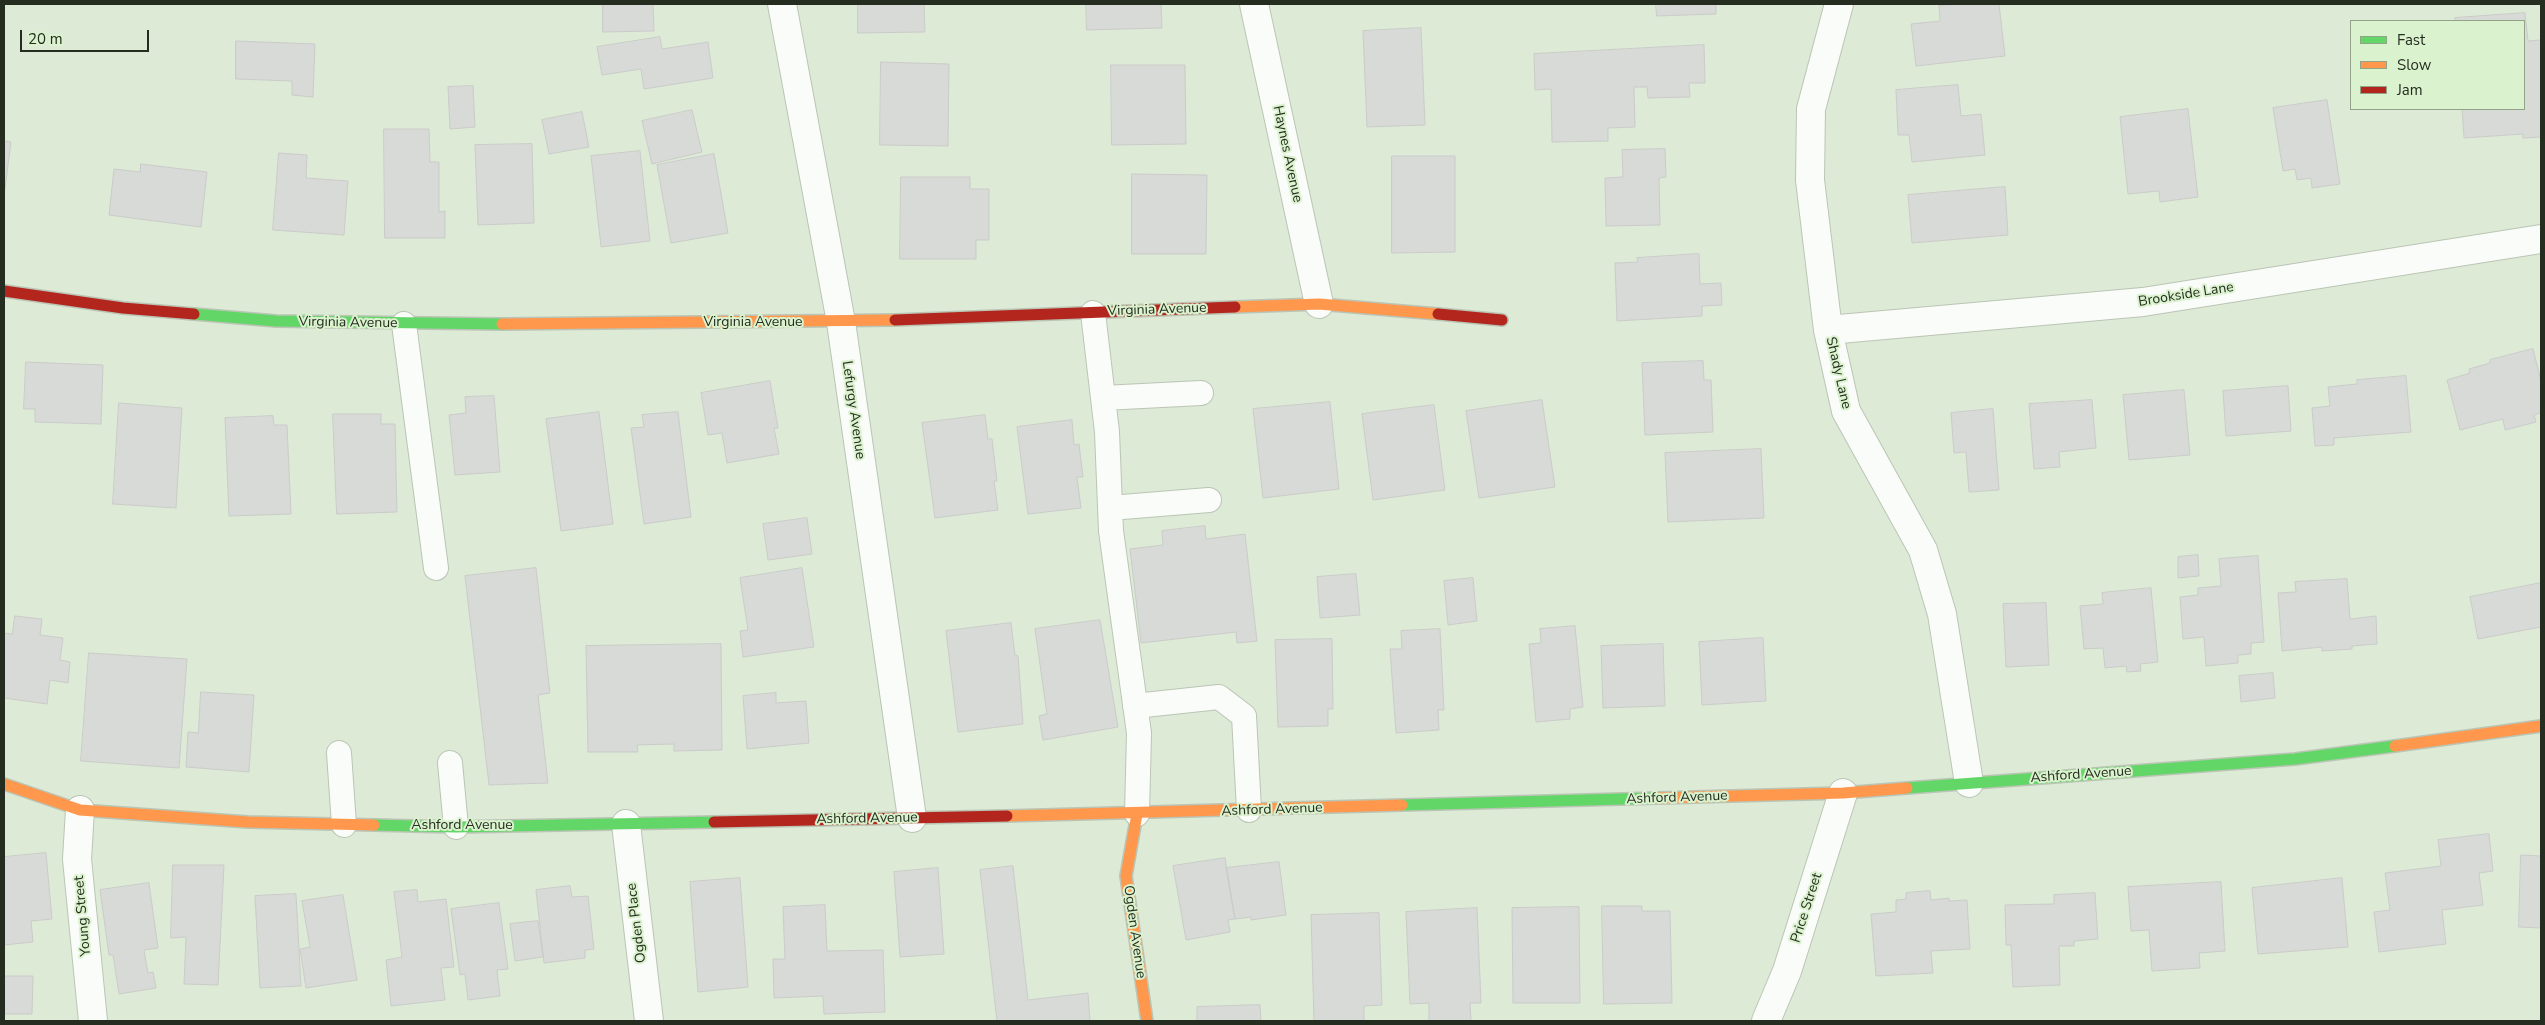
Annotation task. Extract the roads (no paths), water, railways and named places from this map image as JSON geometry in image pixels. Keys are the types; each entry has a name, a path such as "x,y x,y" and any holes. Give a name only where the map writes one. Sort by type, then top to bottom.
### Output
{"main road":[{"name":"Virginia Avenue","path":"4,291 123,308 276,321 404,324 841,322 1319,304 1502,320"},
{"name":"Ashford Avenue","path":"4,784 80,810 248,822 344,825 456,827 1137,814 1843,793 2296,759 2541,726"},
{"name":"Ogden Avenue","path":"1137,814 1126,876 1147,1021"}],"street":[{"name":"Lefurgy Avenue","path":"782,4 841,322 912,818"},
{"name":"Haynes Avenue","path":"1254,4 1319,304"},
{"name":"Shady Lane","path":"1839,4 1811,109 1810,180 1828,330 1846,411 1922,550 1931,578 1942,614 1969,783"},
{"name":"Brookside Lane","path":"1828,330 2142,302 2541,239"},
{"name":"Price Street","path":"1766,1021 1787,971 1843,793"},
{"name":"Young Street","path":"80,810 77,859 93,1021"},
{"name":"Ogden Place","path":"626,824 649,1021"}],"lane":[{"path":"1093,313 1107,432 1111,531 1138,733 1137,814"},
{"path":"404,324 436,568"},
{"path":"1103,398 1201,393"},
{"path":"1110,508 1209,500"},
{"path":"1135,706 1219,697 1244,716 1250,810"},
{"path":"339,753 344,825"},
{"path":"450,763 456,827"}]}
